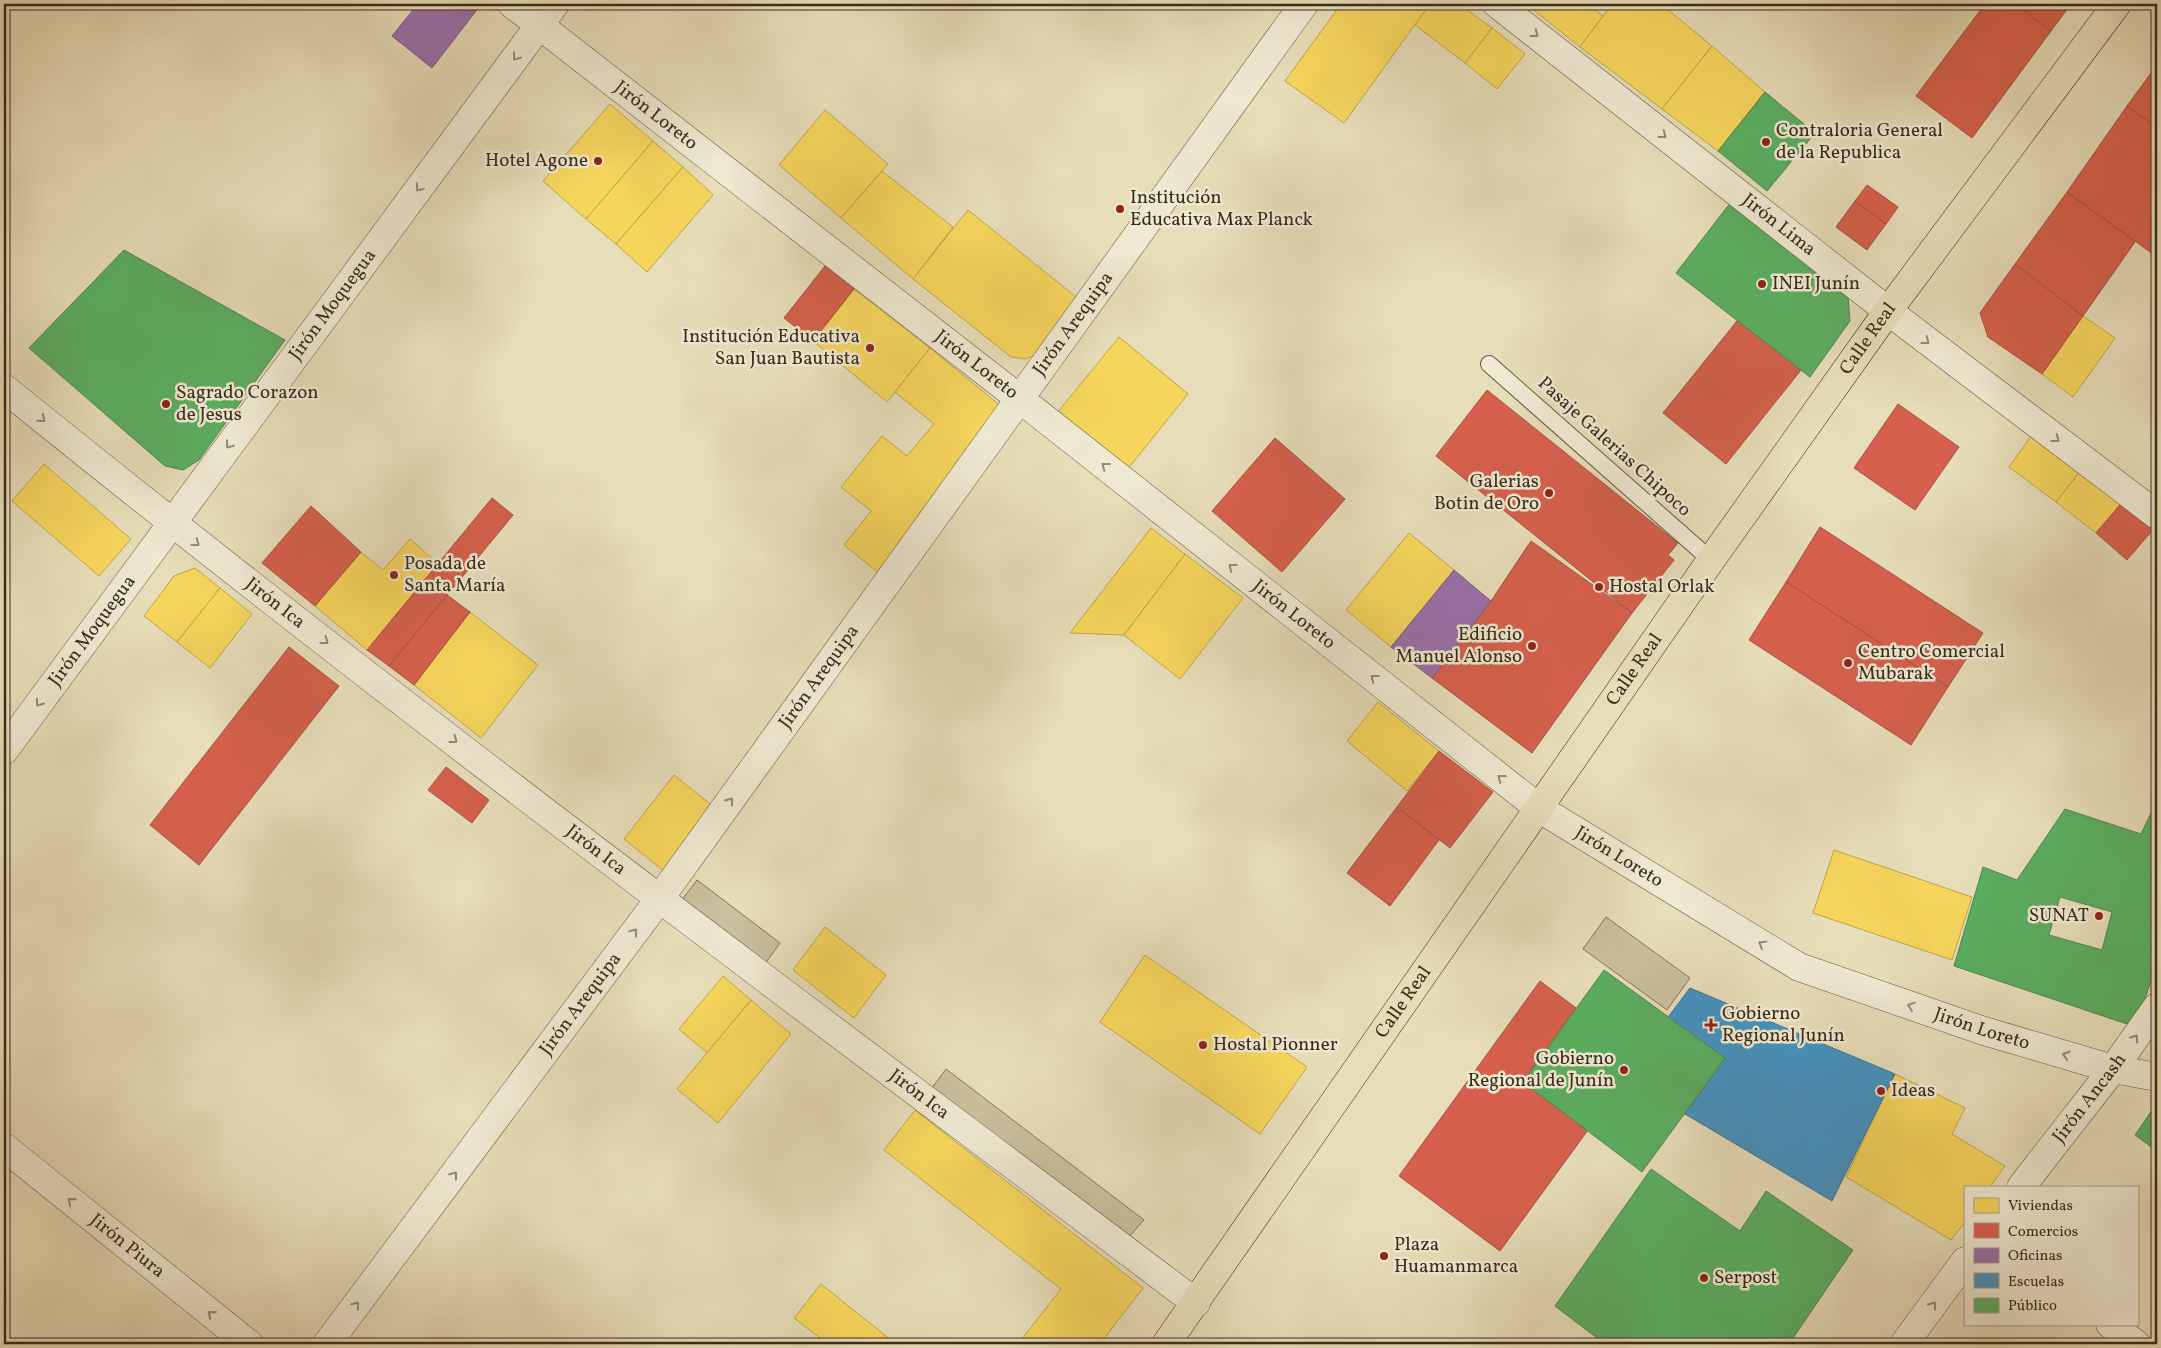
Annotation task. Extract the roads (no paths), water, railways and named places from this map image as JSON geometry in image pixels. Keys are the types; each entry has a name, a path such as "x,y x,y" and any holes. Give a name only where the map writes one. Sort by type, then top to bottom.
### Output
{"highway":[{"name":"Calle Real","path":"1166,1344 1540,809 1711,560 1888,312 2117,4"}],"street":[{"name":"Jirón Loreto","path":"512,4 1020,399 1540,809 1799,967 1984,1031 2113,1069 2157,1077"},
{"name":"Jirón Moquegua","path":"4,751 170,523 555,4"},
{"name":"Jirón Arequipa","path":"327,1344 660,898 1304,4"},
{"name":"Jirón Lima","path":"1497,4 1888,312 2157,515"},
{"name":"Jirón Ica","path":"4,388 170,523 660,898 1196,1303"},
{"name":"Jirón Ancash","path":"2022,1186 2113,1069 2157,1007"},
{"name":"Jirón Piura","path":"4,1147 249,1344"},
{"path":"1904,1344 1964,1262"},
{"path":"2113,1326 2136,1344"}],"lane":[{"name":"Pasaje Galerias Chipoco","path":"1489,364 1711,560"}],"place":[{"name":"Contraloria General de la Republica","path":"1766,142"},
{"name":"Hotel Agone","path":"598,161"},
{"name":"Institución Educativa Max Planck","path":"1120,209"},
{"name":"INEI Junín","path":"1762,284"},
{"name":"Institución Educativa San Juan Bautista","path":"870,348"},
{"name":"Sagrado Corazon de Jesus","path":"166,404"},
{"name":"Galerias Botin de Oro","path":"1549,493"},
{"name":"Posada de Santa María","path":"394,575"},
{"name":"Hostal Orlak","path":"1599,587"},
{"name":"Edificio Manuel Alonso","path":"1532,646"},
{"name":"Centro Comercial Mubarak","path":"1848,663"},
{"name":"SUNAT","path":"2099,916"},
{"name":"Gobierno Regional Junín","path":"1711,1025"},
{"name":"Hostal Pionner","path":"1203,1045"},
{"name":"Gobierno Regional de Junín","path":"1624,1070"},
{"name":"Ideas","path":"1881,1091"},
{"name":"Plaza Huamanmarca","path":"1384,1256"},
{"name":"Serpost","path":"1704,1278"}]}
